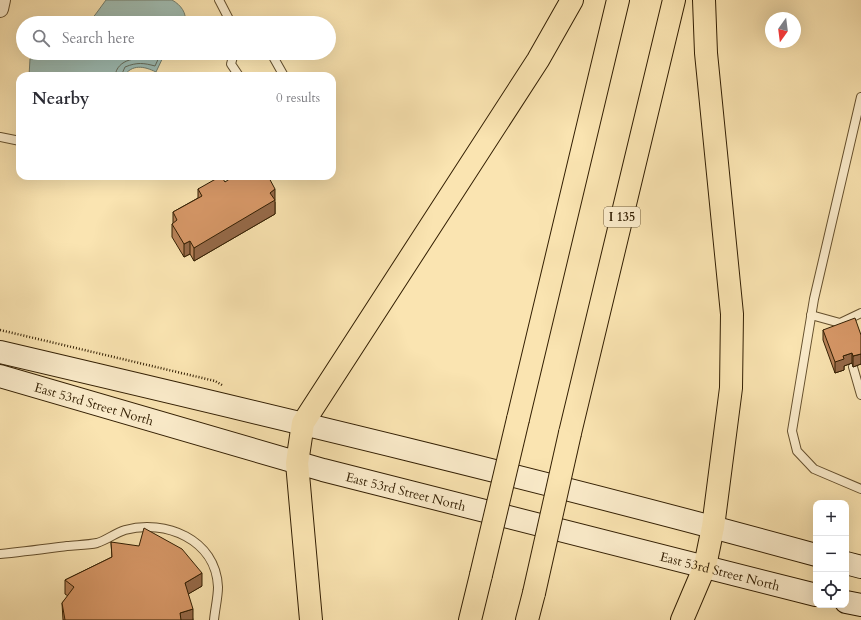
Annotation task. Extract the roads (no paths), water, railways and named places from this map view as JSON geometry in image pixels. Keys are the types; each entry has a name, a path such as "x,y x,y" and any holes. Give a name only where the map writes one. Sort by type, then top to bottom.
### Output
{"highway":[{"path":"311,620 297,463 303,423 538,60 572,0"},
{"path":"470,620 618,0"},
{"name":"I 135","path":"527,620 570,433 674,0"},
{"path":"682,620 705,566 713,527 731,388 732,314 706,53 704,0"}],"main road":[{"name":"East 53rd Street North","path":"0,352 303,423 713,527 813,554"},
{"name":"East 53rd Street North","path":"0,376 297,463 813,593"},
{"path":"849,564 861,567"},
{"path":"849,603 861,605"}],"street":[{"path":"0,9 2,0"}],"lane":[{"path":"220,0 228,16"},
{"path":"232,60 231,64 236,72"},
{"path":"275,60 282,72"},
{"path":"861,97 811,315 792,432 797,451 814,470 861,489"},
{"path":"0,137 16,140"},
{"path":"811,315 840,323 861,313"},
{"path":"840,323 843,333"},
{"path":"853,367 861,395"},
{"path":"0,554 97,543 124,530 150,526 168,529 185,535 196,543 206,555 214,570 218,586 214,620"}],"water":[{"path":"106,0 172,0 183,10 185,16 94,16"},
{"path":"30,60 162,60 156,72 147,68 138,67 127,72 29,72"}]}
